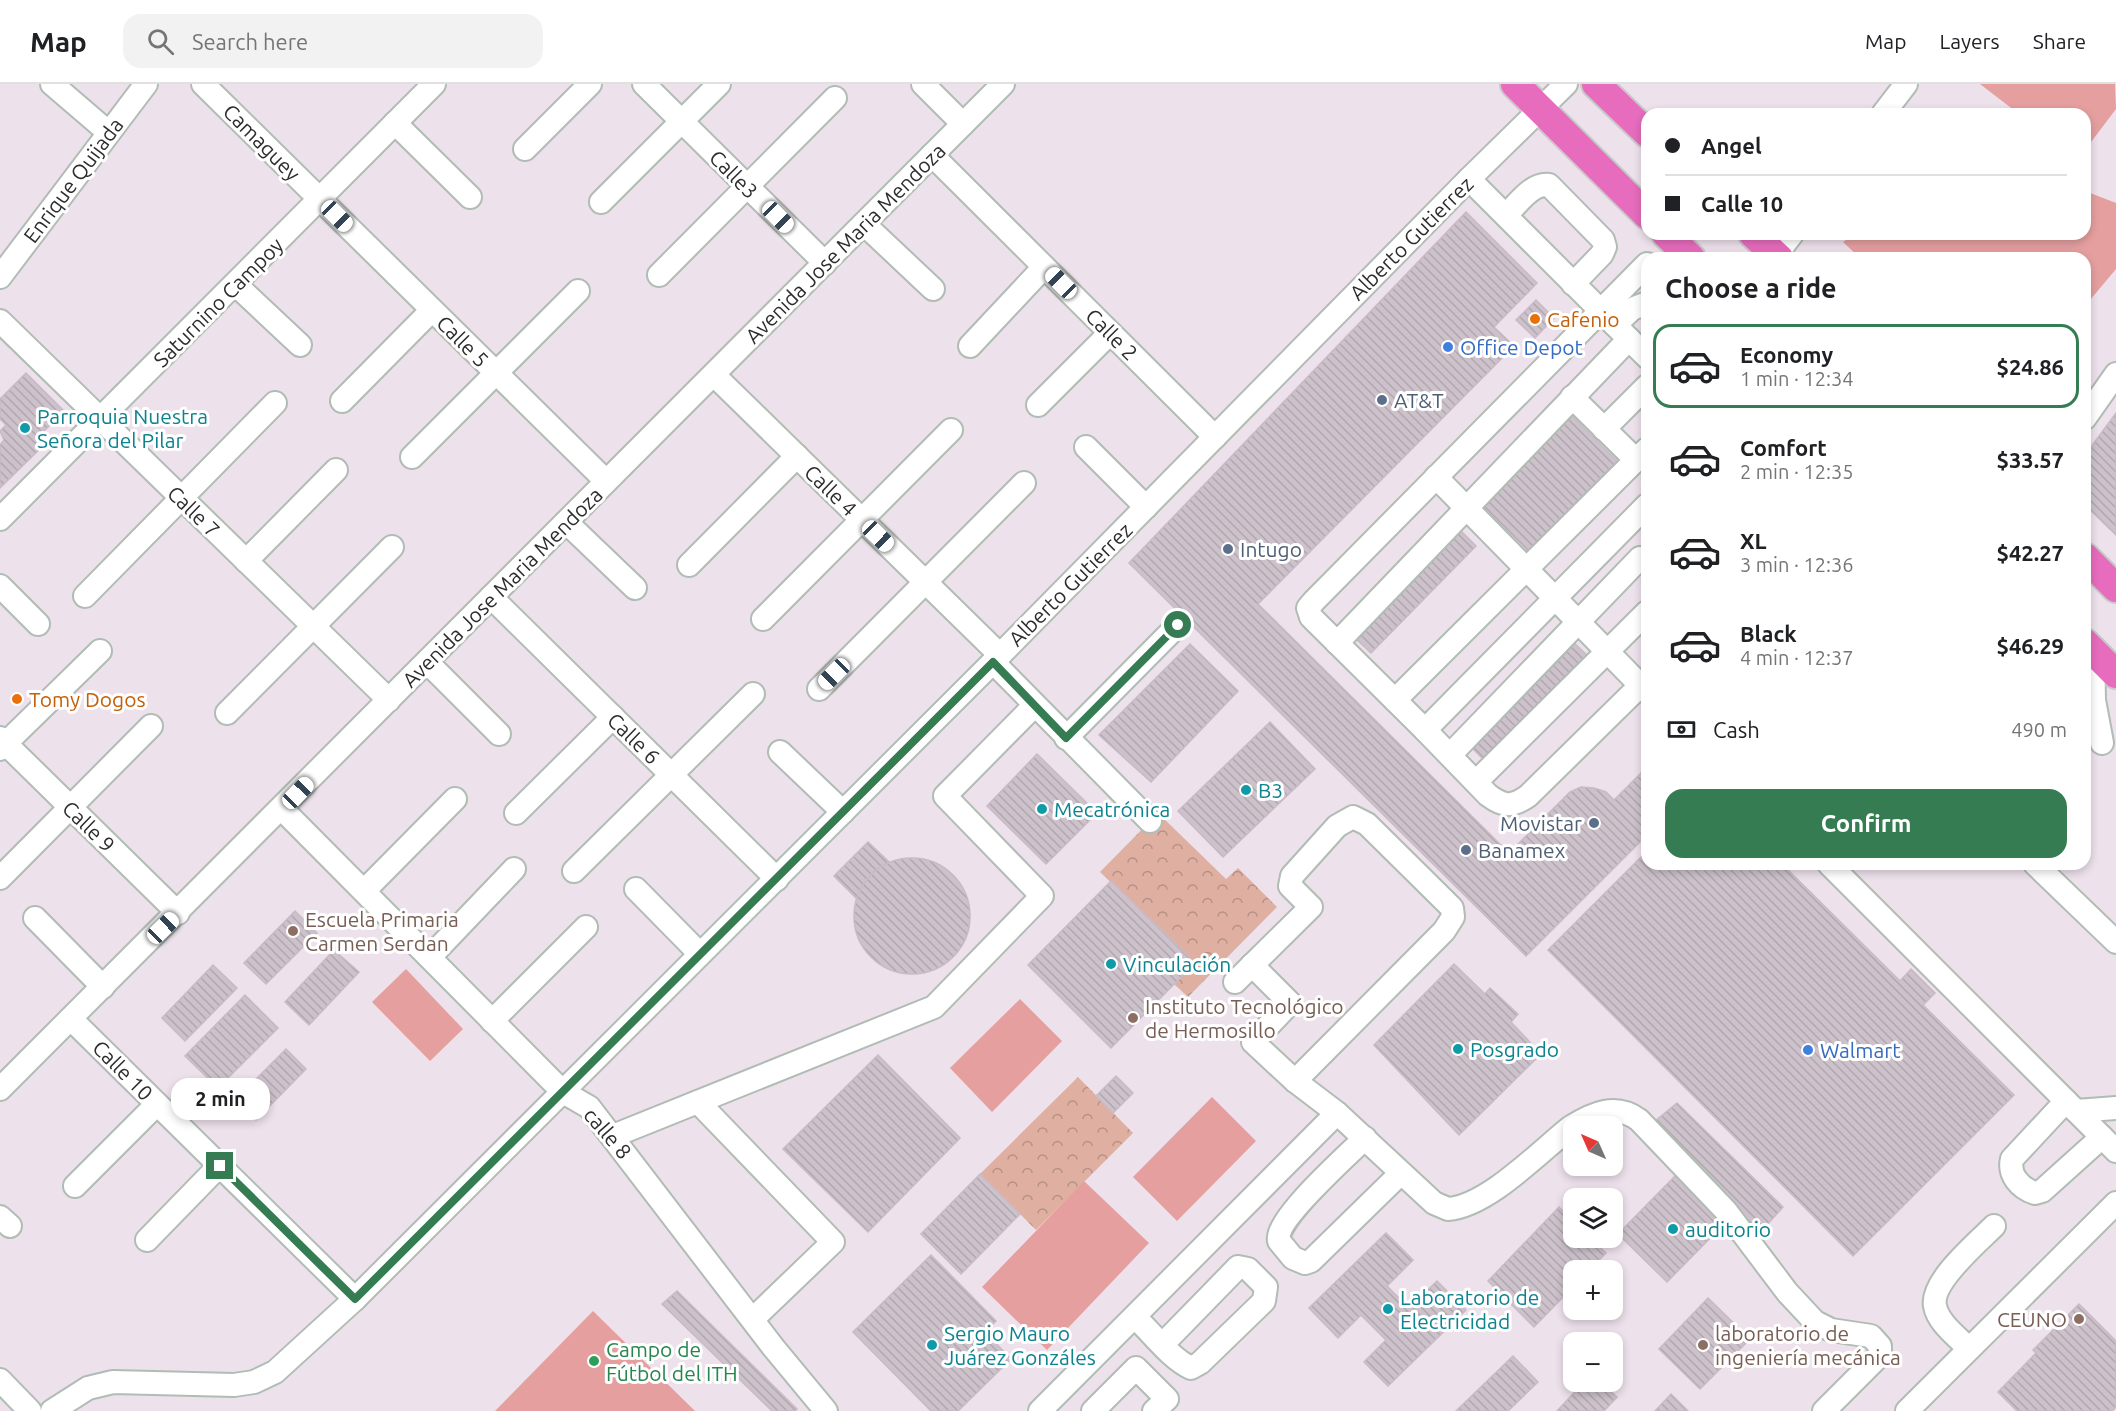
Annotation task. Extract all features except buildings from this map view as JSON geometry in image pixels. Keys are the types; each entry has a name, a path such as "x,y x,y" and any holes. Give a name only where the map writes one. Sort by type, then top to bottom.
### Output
{"main road":[{"path":"1515,84 1641,209"},
{"path":"1596,84 1641,127"},
{"path":"1765,240 1782,249"},
{"path":"2091,563 2116,588"},
{"path":"2091,649 2116,674"}],"street":[{"path":"52,84 108,132"},
{"name":"Enrique Quijada","path":"0,277 146,84"},
{"name":"Camaguey","path":"203,84 321,200"},
{"name":"Saturnino Campoy","path":"0,519 321,200 434,84"},
{"path":"525,149 590,84"},
{"name":"Calle3","path":"644,84 825,264"},
{"path":"601,201 719,84"},
{"path":"923,84 963,124"},
{"name":"Avenida Jose Maria Mendoza","path":"0,1089 282,809 1003,84"},
{"name":"Alberto Gutierrez","path":"52,1411 88,1388 113,1382 234,1385 254,1382 274,1372 355,1299 777,879 1469,179 1566,84"},
{"path":"1888,108 1906,84"},
{"path":"659,275 835,98"},
{"path":"395,123 470,196"},
{"name":"Calle 2","path":"932,155 1215,437"},
{"path":"1469,179 1641,351"},
{"path":"1506,215 1533,188 1541,184 1549,185 1602,240 1605,247 1602,254 1573,284"},
{"name":"Calle 5","path":"321,200 606,482"},
{"path":"864,224 933,290"},
{"path":"969,346 1044,267"},
{"path":"1337,643 1572,397 1615,325 1641,275"},
{"path":"235,284 300,345"},
{"path":"412,457 578,291"},
{"path":"1641,305 1632,309 1436,477 1308,608 1311,617 1476,783 1500,804 1509,806 1517,803 1554,772 1641,690"},
{"path":"342,401 432,310"},
{"name":"Calle 7","path":"0,321 389,700"},
{"path":"1038,405 1110,333"},
{"path":"2091,409 2116,374"},
{"name":"Calle 4","path":"714,375 926,583 996,658 1034,706 1150,821"},
{"path":"1604,429 1641,392"},
{"path":"1395,700 1641,454 1604,429 1572,397"},
{"path":"85,596 275,403"},
{"path":"763,619 951,429"},
{"path":"1086,447 1146,507"},
{"path":"689,565 797,456"},
{"path":"246,561 336,470"},
{"path":"1436,477 1526,570 1641,682"},
{"path":"819,689 1024,483"},
{"path":"1425,730 1641,511"},
{"path":"566,522 635,588"},
{"path":"1618,536 1641,558"},
{"path":"227,713 392,547"},
{"path":"1450,755 1579,621 1641,564"},
{"path":"0,586 38,624"},
{"name":"Calle 6","path":"491,597 777,879"},
{"path":"1476,783 1641,618"},
{"path":"1066,738 1178,625"},
{"path":"2,744 100,651"},
{"path":"427,662 499,734"},
{"path":"2091,668 2094,699 2109,750"},
{"path":"574,871 753,694"},
{"path":"614,1136 934,1007 1042,896 945,796 1034,706"},
{"path":"516,813 613,717"},
{"path":"0,878 151,726"},
{"path":"2091,732 2109,750"},
{"name":"Calle 9","path":"2,744 178,913"},
{"path":"780,752 843,812"},
{"path":"364,891 455,799"},
{"name":"calle 8","path":"282,809 563,1092 589,1107 614,1136 753,1320 826,1411"},
{"path":"1234,982 1311,907 1290,886 1292,876 1337,826 1353,818 1367,824 1443,898 1454,913 1444,931 1295,1081"},
{"path":"430,957 514,869"},
{"path":"1835,870 2071,1106 2109,1144 2042,1191 2035,1193 2021,1186 2012,1173 2012,1159 2071,1106 2116,1108"},
{"path":"2041,870 2116,942"},
{"path":"636,889 700,954"},
{"path":"35,918 103,987"},
{"path":"492,1021 586,927"},
{"path":"1252,965 1290,1003 1253,1042 1295,1081 1337,1113 1434,1203 1448,1209 1458,1208 1491,1190 1585,1118 1611,1110 1626,1111 1639,1120 1726,1211 1787,1292 1815,1322 1831,1330 1871,1336 1876,1340 1880,1355 1824,1411"},
{"name":"Calle 10","path":"71,1018 355,1299"},
{"path":"698,1102 833,1242 753,1320"},
{"path":"75,1186 157,1104"},
{"path":"1040,1411 1337,1113"},
{"path":"1365,1138 1297,1206 1279,1228 1279,1240 1293,1258 1305,1263 1311,1261 1401,1173"},
{"path":"147,1240 220,1166"},
{"path":"1907,1411 2116,1203"},
{"path":"1970,1349 1941,1319 1934,1305 1937,1290 1946,1275 1994,1226"},
{"path":"1135,1317 1163,1344 1186,1366 1194,1368 1264,1301 1266,1287 1248,1269 1238,1267 1163,1344"},
{"path":"1110,1342 1167,1399 1154,1411"},
{"path":"1093,1411 1136,1368"},
{"path":"0,1380 30,1411"}],"green space":[{"path":"1158,813 1226,879 1238,868 1277,907 1188,997 1174,984 1194,963 1100,872"},
{"path":"1078,1077 1133,1133 1036,1230 980,1174"}],"shaded area":[{"path":"1980,84 2115,84 2116,109 2091,142 2091,108 2011,108"},
{"path":"2091,193 2116,203 2116,269 2091,299 2091,252 1854,252 1843,242 1846,240 2091,240"},
{"path":"406,969 463,1029 430,1061 372,1002"},
{"path":"1020,999 1062,1041 992,1112 950,1068"},
{"path":"1212,1097 1256,1141 1177,1221 1133,1177"},
{"path":"1084,1181 1149,1243 1047,1350 982,1287"},
{"name":"Campo de Fútbol del ITH","path":"593,1311 695,1411 495,1411"}],"place":[{"name":"Cafenio","path":"1535,319"},
{"name":"Office Depot","path":"1448,347"},
{"name":"AT&T","path":"1382,400"},
{"name":"Parroquia Nuestra Señora del Pilar","path":"25,428"},
{"name":"Intugo","path":"1228,549"},
{"name":"Tomy Dogos","path":"17,699"},
{"name":"B3","path":"1246,790"},
{"name":"Mecatrónica","path":"1042,809"},
{"name":"Movistar","path":"1594,823"},
{"name":"Banamex","path":"1466,850"},
{"name":"Escuela Primaria Carmen Serdan","path":"293,931"},
{"name":"Vinculación","path":"1111,964"},
{"name":"Instituto Tecnológico de Hermosillo","path":"1133,1018"},
{"name":"Posgrado","path":"1458,1049"},
{"name":"Walmart","path":"1808,1050"},
{"name":"auditorio","path":"1673,1229"},
{"name":"Laboratorio de Electricidad","path":"1388,1309"},
{"name":"CEUNO","path":"2079,1319"},
{"name":"Sergio Mauro Juárez Gonzáles","path":"932,1345"},
{"name":"laboratorio de ingeniería mecánica","path":"1703,1345"},
{"name":"Campo de Fútbol del ITH","path":"594,1361"}],"route":[{"path":"220,1166 355,1299 993,662 1066,738 1178,625"}]}
